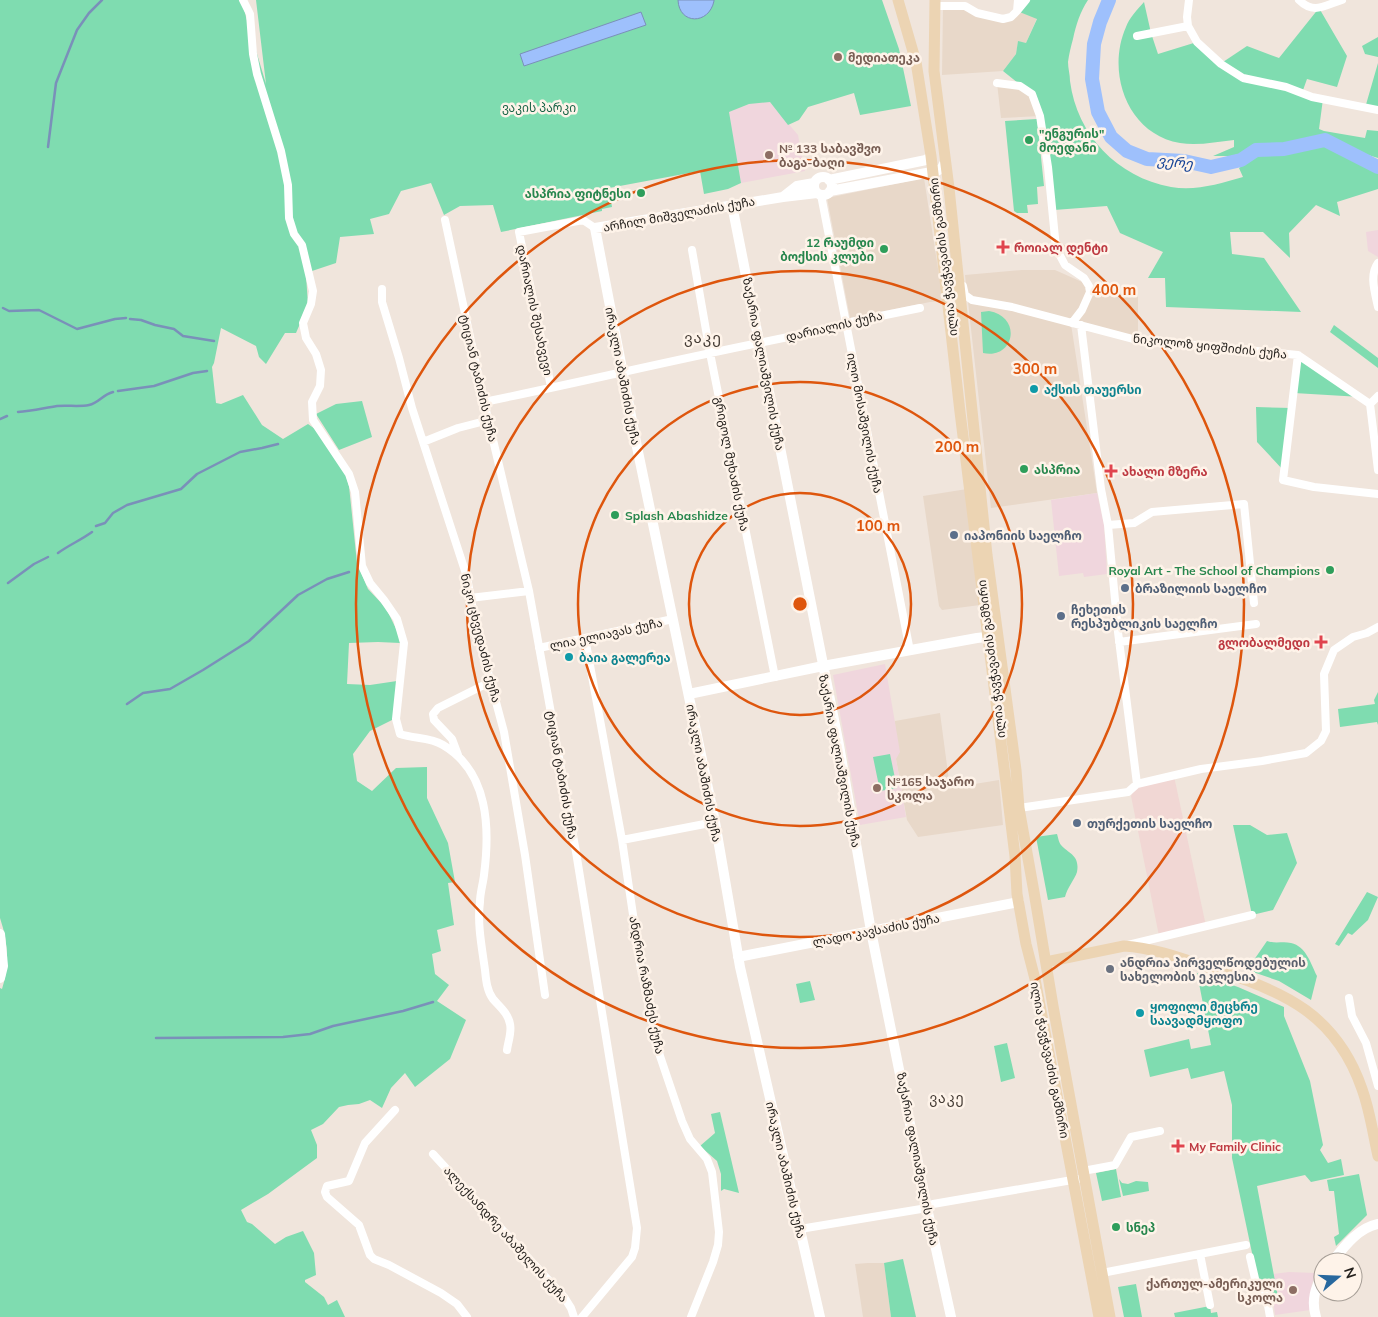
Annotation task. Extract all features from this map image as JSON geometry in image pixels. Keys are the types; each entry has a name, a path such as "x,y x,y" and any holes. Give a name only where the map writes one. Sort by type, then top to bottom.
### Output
{"main road":[{"name":"ილია ჭავჭავაძის გამზირი","path":"898,0 916,62 931,156 960,412 993,636 1016,770 1019,808 1080,1176 1099,1317"},
{"name":"ილია ჭავჭავაძის გამზირი","path":"935,3 934,70 958,276 1015,856 1017,902 1102,1273 1110,1317"},
{"path":"1046,962 1124,946 1150,950 1252,982 1284,996 1321,1022 1344,1049 1356,1073 1368,1109 1378,1156"}],"street":[{"path":"243,0 250,14 253,54 257,74 281,151 288,185 289,218 294,234 302,245 313,291 312,304 303,323 304,333 316,354 321,370 320,386 312,402 313,420 349,474 355,492 362,566 370,583 396,619 404,643 396,719 400,734 411,738 427,738 458,756 470,770 481,792 487,824 484,875 479,903 486,982 492,998 502,1008 510,1023 511,1030 507,1050"},
{"path":"1018,0 1018,11"},
{"path":"935,3 965,6 978,13 1003,19 1018,11 1026,0"},
{"path":"1189,0 1188,26 1197,42 1220,64 1243,78 1286,87 1312,97 1378,110"},
{"path":"1299,0 1305,6 1319,8 1342,0"},
{"path":"1137,36 1188,26"},
{"path":"997,83 1020,86 1032,94 1040,116 1048,166 1056,248 1065,265 1084,278 1090,292 1082,310 1072,322"},
{"path":"829,180 832,186 823,193 814,188 814,183 821,177 829,180 926,160 931,156"},
{"name":"არჩილ მიშველაძის ქუჩა","path":"519,232 583,220 595,228 783,196 823,193 933,172 940,170 945,162"},
{"name":"არჩილ მიშველაძის ქუჩა","path":"783,196 797,186 814,183"},
{"name":"ილო მოსაშვილის ქუჩა","path":"823,193 846,323 910,651"},
{"name":"ზაქარია ფალიაშვილის ქუჩა","path":"732,205 839,745 871,931 951,1317"},
{"name":"ტიციან ტაბიძის ქუჩა","path":"445,220 484,402 529,591 580,871 637,1228 632,1257 582,1317"},
{"name":"ირაკლი აბაშიძის ქუჩა","path":"595,228 689,694 738,957 820,1317"},
{"name":"დარიალის შესახვევი","path":"519,232 551,388"},
{"name":"გრიგოლ მუხაძის ქუჩა","path":"692,250 710,353 775,677"},
{"path":"1378,263 1374,268 1373,281 1378,307"},
{"path":"958,276 963,284 965,295 972,300 965,304 961,311"},
{"name":"ნიკო ცხვედაძის ქუჩა","path":"382,290 382,302 423,442 467,577 476,627 492,681 504,732 525,855 545,995"},
{"name":"ნიკოლოზ ყიფშიძის ქუჩა","path":"972,300 1012,307 1138,340 1298,355 1370,404"},
{"name":"დარიალის ქუჩა","path":"484,402 760,342 836,328 846,323 920,308"},
{"path":"1081,325 1100,489 1108,525 1119,642 1137,784"},
{"path":"1298,355 1283,480 1314,487 1378,494"},
{"path":"1378,396 1370,404 1378,470"},
{"path":"423,442 458,428 489,420"},
{"path":"1108,525 1134,523 1152,512 1244,504 1254,603"},
{"path":"470,598 529,591"},
{"name":"ლია ელიავას ქუჩა","path":"539,648 673,619"},
{"path":"1119,642 1256,624"},
{"path":"1019,808 1128,792 1137,784 1201,769 1306,753 1321,741 1326,731 1324,674 1334,650 1353,637 1378,627"},
{"path":"689,694 822,666 993,636"},
{"name":"ანდრია რაზმაძეს ქუჩა","path":"585,638 622,840 641,969 660,1056 690,1139 707,1159 712,1172 719,1232 718,1245 691,1317"},
{"path":"458,756 452,739 434,720 433,714 438,708 492,681"},
{"path":"622,840 714,822"},
{"name":"ლადო კავსაძის ქუჩა","path":"738,957 1017,902"},
{"path":"1124,946 1252,915"},
{"path":"0,934 3,966 0,978"},
{"path":"1349,998 1352,1016 1366,1043 1378,1086"},
{"path":"395,1110 365,1143 349,1181 326,1186 325,1192 327,1197 359,1225 370,1255 374,1259 441,1293 457,1304 467,1317"},
{"path":"800,1229 927,1208 932,1204 1080,1176 1115,1165 1131,1137 1160,1131"},
{"name":"ალექსანდრე აბაშელის ქუჩა","path":"433,1154 564,1298 571,1308 574,1317"},
{"path":"1341,1252 1357,1234 1370,1226 1378,1224"},
{"path":"1102,1273 1246,1245"},
{"path":"1200,1254 1210,1305"},
{"path":"1250,1257 1257,1287 1266,1294 1270,1317"},
{"path":"1314,1302 1316,1317"}],"shaded area":[{"path":"943,6 965,6 1003,19 1017,11 1037,18 1026,43 1018,42 1016,54 1003,71 942,75"},
{"path":"997,83 1020,86 1032,94 1040,116 1001,118"},
{"name":"№ 133 საბავშვო ბაგა-ბაღი","path":"770,102 798,135 805,171 741,183 728,112 749,104"},
{"path":"924,178 943,301 850,318 827,198"},
{"path":"1378,230 1378,257 1368,251 1366,232"},
{"path":"1022,270 1055,270 1109,294 1138,294 1138,340 1071,324 1097,493 991,508 965,275"},
{"path":"967,489 980,605 942,610 939,606 923,496"},
{"path":"1097,493 1104,525 1107,574 1084,577 1083,573 1059,576 1051,500"},
{"path":"885,664 900,752 896,759 906,817 860,825 833,675"},
{"path":"940,713 950,788 999,780 1003,825 918,837 907,820 896,759 895,721"},
{"path":"1174,776 1206,926 1159,936 1131,796 1137,784"},
{"path":"884,1263 891,1317 863,1317 855,1264"},
{"name":"ქართულ-ამერიკული სკოლა","path":"1289,1272 1313,1273 1310,1310 1275,1315 1273,1298 1278,1302 1273,1274"}],"green space":[{"name":"ვაკის პარკი","path":"0,0 242,0 266,84 256,0 882,0 899,49 911,106 860,115 854,93 808,107 799,120 788,125 770,102 749,104 729,112 741,183 728,189 704,194 700,171 609,188 612,207 602,209 602,211 501,232 493,205 460,206 444,215 431,183 401,191 389,214 370,219 374,234 340,237 336,263 309,272 306,275 308,305 296,333 285,333 266,364 259,357 256,346 221,328 212,367 216,403 221,404 243,395 262,425 283,439 308,424 315,429 345,472 349,486 357,563 368,589 386,608 399,635 400,643 349,643 347,684 370,685 397,681 394,719 370,731 353,754 357,781 372,791 396,768 427,767 427,798 448,843 455,882 448,883 454,925 437,930 441,951 432,954 435,974 449,985 437,1001 466,1020 450,1059 415,1087 405,1073 391,1088 382,1108 370,1100 339,1107 323,1124 311,1130 317,1145 317,1158 268,1194 241,1210 247,1222 252,1224 275,1244 286,1237 303,1231 314,1253 316,1275 305,1280 305,1282 324,1297 328,1305 337,1300 345,1317 0,1317 0,988 2,989 5,980 7,953 0,918"},
{"path":"1026,0 1088,0 1077,24 1068,62 1074,101 1081,119 1091,136 1117,163 1133,174 1151,182 1171,187 1207,186 1243,177 1239,168 1258,155 1283,153 1315,145 1326,145 1378,170 1378,189 1337,202 1340,216 1316,205 1289,233 1290,258 1263,232 1230,232 1232,254 1264,258 1301,312 1166,307 1165,278 1148,278 1163,252 1120,233 1107,206 1054,210 1050,170 1032,94 1003,71 1016,54 1018,41 1026,43 1037,19 1017,11"},
{"path":"1144,2 1158,54 1197,42 1220,64 1247,46 1279,58 1319,8 1347,56 1337,87 1307,79 1302,93 1323,99 1319,129 1365,138 1367,130 1378,131 1378,158 1355,151 1323,137 1274,146 1259,143 1243,153 1231,156 1213,156 1234,147 1234,140 1186,144 1162,137 1146,127 1134,114 1126,98 1120,81 1119,63 1120,45 1127,24"},
{"path":"1378,37 1378,57 1365,54 1362,46"},
{"path":"1378,63 1378,110 1365,108"},
{"path":"1037,119 1044,186 1037,187 1038,204 1027,205 1028,213 1017,213 1014,211 1005,121"},
{"path":"989,311 1000,315 1007,321 1010,337 1002,350 994,353 983,353 981,312"},
{"path":"1334,325 1378,358 1378,368 1330,332"},
{"path":"1298,355 1361,397 1294,393"},
{"path":"362,401 372,437 339,450 316,414 336,404"},
{"path":"1256,407 1292,408 1284,471 1257,442"},
{"path":"1378,692 1378,725 1377,722 1340,727 1338,709 1375,704 1374,700"},
{"path":"890,754 897,788 880,791 873,757"},
{"path":"1233,825 1250,825 1267,835 1287,833 1297,863 1273,910 1252,915"},
{"path":"1057,834 1060,844 1075,858 1078,866 1075,878 1065,897 1048,900 1036,837"},
{"path":"1367,892 1378,897 1368,920 1352,935 1348,933 1339,946 1335,944"},
{"path":"1267,941 1291,943 1301,948 1304,952 1317,976 1311,1000 1279,981 1247,970"},
{"path":"1197,973 1238,987 1284,1007 1284,1016 1310,1081 1323,1145 1320,1150 1328,1163 1341,1159 1344,1175 1311,1182 1305,1175 1257,1186 1279,1302 1259,1286 1232,1158 1232,1105 1224,1071 1191,1079 1188,1068 1150,1077 1144,1050 1189,1039 1191,1049 1211,1045"},
{"path":"810,981 815,1000 800,1003 796,984"},
{"path":"1007,1043 1015,1078 1001,1082 994,1046"},
{"path":"720,1112 739,1193 724,1189 721,1191 721,1174 717,1161 700,1146 715,1133 711,1114"},
{"path":"1116,1169 1121,1197 1102,1201 1096,1173"},
{"path":"1359,1174 1367,1215 1336,1246 1334,1237 1339,1234 1334,1191 1329,1191 1327,1180"},
{"path":"1119,1179 1122,1183 1128,1184 1136,1181 1148,1182 1149,1191 1123,1196"},
{"path":"903,1259 916,1317 891,1317 884,1263"},
{"path":"1136,1284 1142,1317 1124,1317 1118,1287"},
{"path":"1210,1306 1211,1313 1217,1312 1218,1317 1175,1317 1174,1313"}],"water":[{"path":"678,0 714,1 711,9 706,14 701,18 694,19 683,14"},
{"path":"641,12 646,25 524,66 520,54"}],"waterway":[{"path":"48,147 56,83 77,30 89,13 102,0"},
{"name":"ვერე","path":"1109,0 1094,44 1092,79 1098,112 1111,137 1127,151 1147,159 1184,161 1211,167 1241,160 1256,150 1284,149 1325,140 1378,167"},
{"path":"3,308 9,311 39,310 77,329 126,318"},
{"path":"130,319 174,329 183,336 214,341"},
{"path":"118,391 154,386 193,373 207,371"},
{"path":"18,412 57,406 89,405 113,392"},
{"path":"0,419 7,416"},
{"path":"96,526 105,523 113,513 127,505 181,489 197,474 240,452 278,444"},
{"path":"58,553 92,532"},
{"path":"8,583 34,564 48,557"},
{"path":"127,704 143,693 170,689 203,670 249,641 298,595 327,579 349,572"},
{"path":"156,1038 283,1037 310,1034 333,1026 403,1011 433,1002"}],"place":[{"name":"მედიათეკა","path":"838,57"},
{"name":"\"ენგურის\" მოედანი","path":"1029,140"},
{"name":"№ 133 საბავშვო ბაგა-ბაღი","path":"769,155"},
{"name":"ასპრია ფიტნესი","path":"641,193"},
{"name":"როიალ დენტი","path":"1003,247"},
{"name":"12 რაუმდი ბოქსის კლუბი","path":"884,249"},
{"name":"აქსის თაუერსი","path":"1034,389"},
{"name":"ასპრია","path":"1024,469"},
{"name":"ახალი მზერა","path":"1111,471"},
{"name":"Splash Abashidze","path":"615,515"},
{"name":"იაპონიის საელჩო","path":"954,535"},
{"name":"Royal Art - The School of Champions","path":"1330,570"},
{"name":"ბრაზილიის საელჩო","path":"1125,588"},
{"name":"ჩეხეთის რესპუბლიკის საელჩო","path":"1061,616"},
{"name":"გლობალმედი","path":"1321,642"},
{"name":"ბაია გალერეა","path":"569,657"},
{"name":"№165 საჯარო სკოლა","path":"877,788"},
{"name":"თურქეთის საელჩო","path":"1077,823"},
{"name":"ანდრია პირველწოდებულის სახელობის ეკლესია","path":"1110,969"},
{"name":"ყოფილი მეცხრე საავადმყოფო","path":"1140,1013"},
{"name":"My Family Clinic","path":"1178,1146"},
{"name":"სნეპ","path":"1116,1227"},
{"name":"ქართულ-ამერიკული სკოლა","path":"1293,1290"}],"district":[{"name":"ვაკე","path":"703,337"},
{"name":"ვაკე","path":"947,1098"}]}
